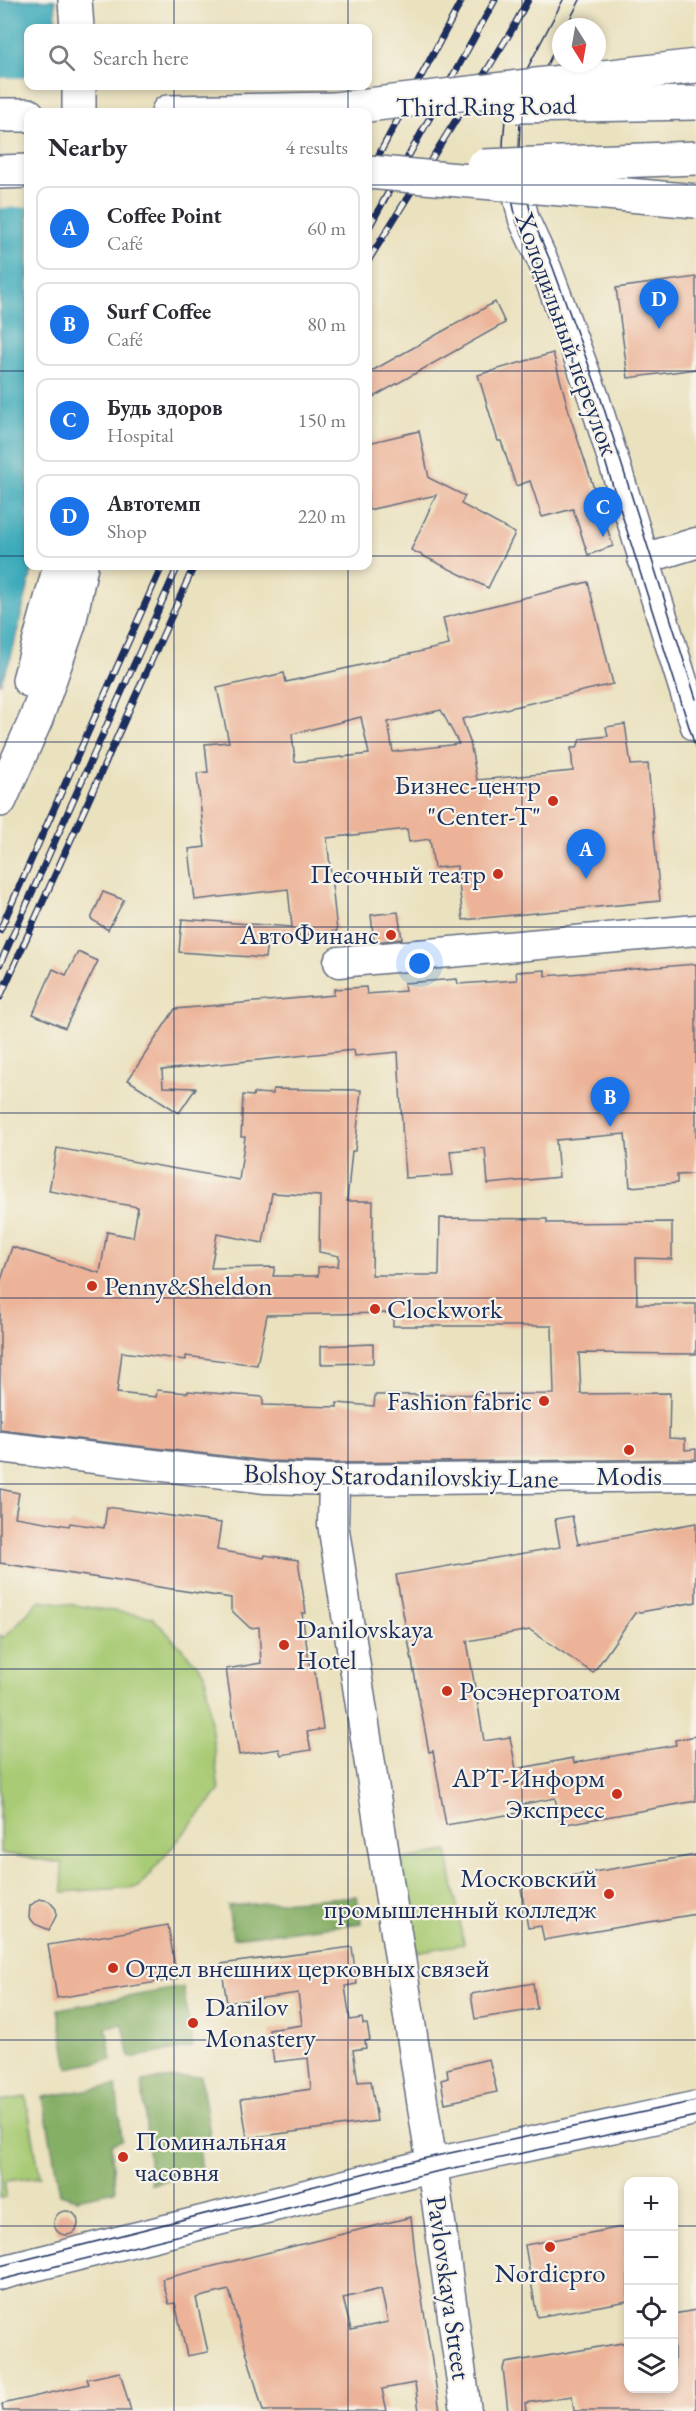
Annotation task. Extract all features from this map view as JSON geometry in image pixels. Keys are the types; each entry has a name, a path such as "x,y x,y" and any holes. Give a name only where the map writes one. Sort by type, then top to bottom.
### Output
{"main road":[{"path":"75,0 77,24"},
{"path":"98,0 99,24"},
{"path":"342,108 696,66"},
{"path":"79,90 79,108"},
{"path":"101,90 102,108"},
{"name":"Third Ring Road","path":"372,108 696,103"},
{"path":"0,116 24,115"},
{"path":"372,171 696,158"},
{"path":"0,172 24,171"},
{"path":"372,171 580,193 696,201"},
{"path":"0,749 29,678 59,570"},
{"path":"0,800 36,719 69,624 80,570"},
{"path":"0,2273 432,2165 696,2108"}],"street":[{"name":"Холодильный переулок","path":"515,182 524,220 546,268 594,398 696,726"},
{"path":"643,559 696,543"},
{"path":"339,962 696,930"},
{"name":"Bolshoy Starodanilovskiy Lane","path":"0,1447 266,1478 334,1480 696,1476"},
{"name":"Pavlovskaya Street","path":"334,1480 335,1536 432,2165 466,2411"}],"green space":[{"path":"40,1600 152,1617 205,1673 219,1791 139,1887 63,1892 62,1863 0,1853 0,1636 5,1637"},
{"path":"447,1851 464,1944 416,1952 399,1860"},
{"path":"357,1896 361,1923 233,1938 228,1906"},
{"path":"183,1987 193,2047 130,2058 123,2024 106,2027 112,2060 68,2068 58,2009"},
{"path":"201,2076 211,2142 199,2145 202,2173 151,2184 142,2081"},
{"path":"116,2085 122,2140 111,2144 115,2191 76,2199 60,2194 43,2097"},
{"path":"26,2097 40,2177 5,2181 6,2198 0,2198 0,2101"}],"water":[{"path":"0,0 55,0 56,24 24,24 24,90 28,90 28,108 24,108 24,570 32,570 11,657 0,684"}],"pier":[{"path":"0,78 24,78 24,90 59,90 59,108 24,108 24,207 0,208"}],"building":[{"path":"696,277 696,369 628,378 616,288"},
{"path":"495,302 505,323 372,398 372,371"},
{"path":"553,353 571,419 613,546 588,555 573,509 542,517 530,481 516,486 501,441 498,441 478,375"},
{"path":"419,431 429,478 465,496 461,504 515,533 488,588 411,550 436,495 372,509 372,442"},
{"path":"588,582 613,684 462,719 470,742 477,780 573,771 571,748 577,748 580,739 608,736 606,727 625,724 631,765 648,764 660,901 463,920 457,866 434,868 430,839 409,842 407,829 327,838 337,931 267,940 265,958 179,952 182,919 292,927 288,889 195,900 189,849 205,847 197,773 208,772 205,744 229,742 217,688 284,673 286,682 449,645 443,618","holes":["441,710 459,744 393,752 388,722","361,717 369,754 295,762 292,734"]},
{"path":"103,892 124,900 108,930 91,919"},
{"path":"398,912 402,939 374,942 371,915"},
{"path":"78,952 98,961 65,1028 33,1014 53,969 66,975"},
{"path":"696,964 696,1174 677,1175 677,1183 630,1187 625,1134 556,1140 559,1177 488,1184 485,1148 450,1151 453,1175 405,1178 398,1052 355,1056 354,1050 162,1070 163,1087 196,1088 179,1113 128,1080 175,1009 334,995 334,989 366,987 367,994 405,991 404,983 457,979 458,984 517,980 516,972 545,970 545,976"},
{"path":"273,1089 361,1090 347,1201 373,1201 372,1275 439,1275 440,1218 547,1219 547,1223 672,1222 672,1259 636,1258 637,1304 696,1304 696,1354 579,1353 581,1394 670,1393 669,1438 685,1439 685,1450 696,1449 696,1459 334,1463 267,1461 0,1430 0,1283 12,1247 100,1273 107,1232 133,1237 138,1207 49,1191 57,1148 239,1180 245,1137 241,1137 243,1095 273,1094","holes":["272,1193 320,1196 319,1252 339,1256 338,1266 318,1267 318,1276 273,1276 275,1267 211,1268 217,1234 263,1243","393,1313 393,1326 552,1326 554,1394 375,1395 374,1406 337,1403 337,1407 263,1405 263,1397 188,1391 188,1393 157,1390 156,1397 117,1393 122,1352 186,1360 186,1356 257,1365 267,1315"]},
{"path":"373,1344 373,1363 321,1364 321,1346"},
{"name":"Danilovskaya Hotel","path":"0,1489 19,1493 15,1517 69,1526 70,1523 104,1528 107,1507 221,1523 217,1550 264,1558 265,1555 298,1560 306,1613 302,1613 310,1668 314,1667 323,1729 307,1732 311,1750 281,1755 279,1749 239,1755 226,1669 261,1663 259,1627 250,1628 231,1610 231,1598 0,1563"},
{"path":"572,1516 578,1544 696,1523 696,1602 635,1613 593,1673 530,1630 467,1641 484,1741 510,1737 516,1769 573,1758 574,1763 676,1745 675,1740 696,1736 696,1801 561,1825 555,1798 518,1805 519,1813 446,1825 433,1751 429,1752 396,1575 560,1547 555,1519"},
{"name":"Московский промышленный колледж","path":"696,1855 696,1914 544,1940 541,1926 528,1928 521,1888 534,1886 533,1882"},
{"path":"39,1899 49,1901 56,1909 56,1916 49,1930 35,1924 29,1917 30,1906"},
{"name":"Отдел внешних церковных связей","path":"168,1925 177,1979 57,1998 48,1945"},
{"path":"352,1947 357,1984 345,1986 350,2020 362,2018 363,2024 367,2024 370,2040 365,2041 366,2048 353,2050 358,2082 371,2081 377,2121 247,2138 241,2099 311,2089 308,2058 274,2062 269,2030 302,2025 298,1993 227,2003 221,1964"},
{"path":"533,1983 537,2009 475,2019 471,1994"},
{"path":"489,2059 497,2092 445,2103 441,2080 448,2078 447,2069"},
{"path":"61,2211 71,2211 78,2218 78,2228 71,2235 61,2235 54,2228 54,2218"},
{"path":"411,2217 440,2411 419,2411 415,2383 382,2389 387,2411 263,2411 229,2290 196,2298 208,2352 187,2356 175,2303 169,2304 162,2279","holes":["381,2289 388,2322 351,2330 343,2298"]},
{"path":"624,2227 624,2302 537,2317 525,2245"},
{"path":"696,2310 696,2411 574,2411 572,2396 525,2403 526,2411 508,2411 503,2368 506,2363 624,2343 624,2393 678,2393 678,2313"},
{"path":"120,2372 131,2411 3,2411 2,2404 89,2384 87,2379"}],"tram line":[{"path":"563,0 515,92 505,119 503,144 507,176 517,223 540,270 586,401 696,749"},
{"path":"571,18 580,0"},
{"path":"552,55 520,121 519,149 523,181 532,218 552,265 600,396 696,699"},
{"path":"0,2266 417,2160 696,2101"},
{"path":"0,2280 421,2175 696,2116"}],"railway":[{"path":"372,168 462,0"},
{"path":"372,222 495,0"},
{"path":"372,255 510,33 528,0"},
{"path":"0,930 160,570"},
{"path":"0,964 176,570"},
{"path":"0,997 192,570"}],"place":[{"name":"Автотемп","path":"659,329"},
{"name":"Будь здоров","path":"603,537"},
{"name":"Бизнес-центр \"Center-T\"","path":"553,801"},
{"name":"Песочный театр","path":"498,874"},
{"name":"Coffee Point","path":"586,879"},
{"name":"АвтоФинанс","path":"391,935"},
{"name":"Surf Coffee","path":"610,1127"},
{"name":"Penny&Sheldon","path":"92,1286"},
{"name":"Clockwork","path":"375,1309"},
{"name":"Fashion fabric","path":"544,1401"},
{"name":"Modis","path":"629,1450"},
{"name":"Danilovskaya Hotel","path":"284,1645"},
{"name":"Росэнергоатом","path":"447,1691"},
{"name":"АРТ-Информ Экспресс","path":"617,1794"},
{"name":"Московский промышленный колледж","path":"609,1894"},
{"name":"Отдел внешних церковных связей","path":"113,1968"},
{"name":"Danilov Monastery","path":"193,2023"},
{"name":"Поминальная часовня","path":"123,2157"},
{"name":"Nordicpro","path":"550,2247"}]}
